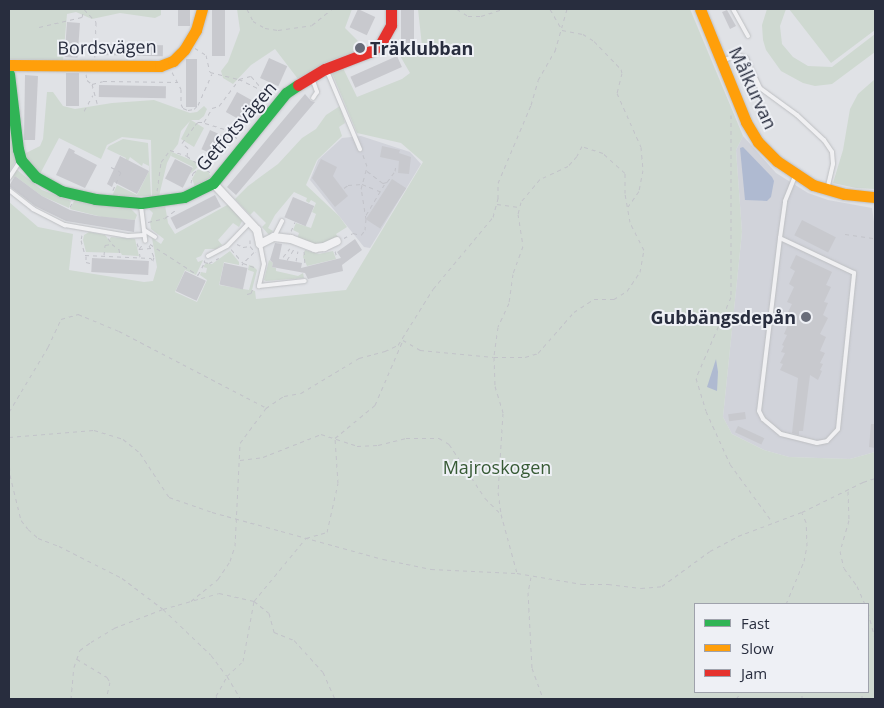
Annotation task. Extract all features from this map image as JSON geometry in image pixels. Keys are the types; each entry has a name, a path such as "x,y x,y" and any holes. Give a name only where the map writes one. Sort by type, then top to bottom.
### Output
{"street":[{"name":"Bordsvägen","path":"9,64 151,68 166,64 179,56 188,45 196,30 202,9"},
{"name":"Getfotsvägen","path":"21,160 36,177 61,191 95,200 141,203 184,196 214,179 244,145 272,100 311,76 369,52 380,45 391,25 391,9"},
{"name":"Målkurvan","path":"700,9 720,62 741,110 758,142 777,161 795,175 826,190 875,197"},
{"path":"9,74 21,160"},
{"path":"214,179 257,230 260,244 274,237 324,247 337,241"}],"lane":[{"path":"733,9 748,36"},
{"path":"720,62 738,55 746,58 760,88 797,115 824,140 832,152 833,164 826,190"},
{"path":"325,69 360,149"},
{"path":"311,76 317,92 313,98"},
{"path":"9,178 21,160"},
{"path":"780,238 854,273 838,429 827,441 817,443 781,434 763,420 759,411 780,238 785,201 795,175"},
{"path":"9,190 33,210 65,224 84,230 128,236 144,232 155,237"},
{"path":"141,203 145,241"},
{"path":"274,237 282,221"},
{"path":"208,256 227,246 250,222"},
{"path":"260,244 264,264 259,286 305,281"}],"path":[{"path":"39,27 82,17 84,9"},
{"path":"84,9 96,22 87,80 92,84 97,102"},
{"path":"247,9 253,21 265,28 278,30 312,25 332,9"},
{"path":"457,9 468,16 481,16 502,9"},
{"path":"550,9 562,30 583,34 594,41 621,69 622,73 617,93 641,147 643,170 639,192 628,208"},
{"path":"335,438 375,405 403,340 433,289 493,217 497,204 498,183 508,155 531,105 538,80 555,51 567,9"},
{"path":"188,45 206,55 210,72 239,79 262,90"},
{"path":"166,64 178,82 183,108 194,109 206,92 212,73"},
{"path":"204,122 212,108 219,106 239,79 250,76 256,79 262,90 272,100 254,114 258,121"},
{"path":"92,84 103,80 178,82"},
{"path":"262,90 268,87 278,89"},
{"path":"84,111 94,95"},
{"path":"741,110 731,114 731,297 696,378 706,410 730,464 772,522"},
{"path":"187,156 188,148 182,143 198,122 204,122 228,130 244,145"},
{"path":"403,340 420,350 494,357 525,357 538,353 574,312 594,300 614,299 627,292 640,272 644,250 630,222 625,172 603,153 582,146 577,156 568,166 540,178 521,202 520,233 523,246 513,274 509,303 498,327 494,357 495,386 503,413 498,492 501,514 517,573"},
{"path":"337,241 353,233 361,235 365,230 361,188 367,166 360,149"},
{"path":"157,197 161,162 170,150 187,156 202,166 214,179"},
{"path":"365,216 395,172 396,164"},
{"path":"193,189 192,176 202,166"},
{"path":"109,197 121,172 111,167"},
{"path":"366,170 383,183 387,182"},
{"path":"344,188 348,185 362,184 382,192"},
{"path":"497,204 520,208"},
{"path":"148,222 165,218 177,209"},
{"path":"295,222 296,261"},
{"path":"84,230 81,240 86,262 90,262"},
{"path":"845,234 875,238"},
{"path":"252,237 250,246 258,256"},
{"path":"108,240 119,249 120,257"},
{"path":"85,255 151,258 152,262 151,248 145,241"},
{"path":"145,241 198,275 204,262"},
{"path":"283,257 297,242"},
{"path":"287,260 297,242"},
{"path":"297,242 305,266"},
{"path":"236,243 244,247 250,246"},
{"path":"104,256 105,245 112,244"},
{"path":"231,248 242,264 258,269 261,263"},
{"path":"139,249 140,257"},
{"path":"242,264 254,252"},
{"path":"247,294 251,293 255,282"},
{"path":"9,412 48,347 61,319 78,314 119,330 266,408"},
{"path":"191,601 207,590 218,579 230,561 235,546 240,443 266,408 284,396 301,394 359,358 385,351 403,340"},
{"path":"9,437 94,430 123,439 140,454 169,497 236,519 383,559 431,569 517,573 582,584 608,584 641,588 662,586 710,551 772,522 802,512 875,478"},
{"path":"239,460 263,457 321,434 357,446 378,445 406,438 439,438 449,444 480,491 501,514"},
{"path":"217,699 216,696 228,676 243,661 254,601 306,538 327,532 338,483 335,438"},
{"path":"9,450 10,475 22,520 28,529 38,538 59,546 122,578 163,609 184,627 228,676 242,699"},
{"path":"848,490 849,520 840,551 844,568 857,586 865,603"},
{"path":"786,603 804,561 807,546 806,522 802,512"},
{"path":"531,576 528,592 532,668 543,699"},
{"path":"71,699 74,666 80,650 114,628 163,609 219,593 254,601 269,613 274,632 294,640 322,672 335,699"},
{"path":"869,624 875,639"},
{"path":"77,658 107,677 110,682 106,699"}],"shaded area":[{"path":"361,136 410,152 421,164 370,248 364,247 310,180 318,160 342,138"},
{"path":"743,136 776,173 808,193 828,200 872,208 875,229 875,452 850,459 789,457 764,450 732,434 723,417 742,232 736,150"}],"green space":[{"path":"9,9 161,9 161,15 155,18 120,13 92,19 76,12 67,14 63,60 9,59"},
{"path":"237,9 352,9 345,28 366,49 329,61 298,79 275,49 251,65 233,84 223,78 221,71 228,62 240,30"},
{"name":"Majroskogen","path":"418,9 690,9 743,136 736,150 742,232 723,417 732,434 764,450 789,457 850,459 875,452 875,699 9,699 9,202 38,227 73,234 69,270 144,282 153,281 157,267 152,238 161,244 164,239 151,229 150,222 153,213 149,209 165,205 168,223 175,234 229,204 243,219 239,227 233,223 218,240 222,245 216,249 205,249 201,256 196,258 198,262 203,260 196,275 185,270 175,292 197,302 207,280 200,275 201,272 206,273 207,268 203,267 206,263 212,264 230,251 239,262 239,265 224,262 219,285 249,290 254,272 248,270 249,265 253,266 257,270 252,290 255,291 256,299 346,290 423,162 401,143 357,133 332,73 343,68 357,97 402,79 410,73 399,54 405,46 422,46"},
{"path":"767,9 786,9 780,26 782,44 793,57 808,66 832,67 875,34 875,52 832,84 815,86 803,83 781,71 766,50 762,25"},
{"path":"789,9 875,9 875,30 831,63"},
{"path":"875,79 875,189 856,188 833,183 843,150 850,109 858,94"},
{"path":"47,92 53,92 63,106 75,109 112,103 154,100 190,113 197,112 204,106 207,109 204,116 199,120 191,120 204,128 194,147 181,139 190,121 181,131 178,144 172,152 196,162 199,166 190,174 193,167 171,156 172,153 167,163 159,196 152,197 151,140 122,137 107,145 101,159 59,138 40,174 29,163 26,153 40,146 43,139"},
{"path":"340,106 345,123 339,127 342,136 317,160 306,185 339,216 347,227 336,234 338,237 323,244 315,245 297,239 299,233 293,230 296,223 311,228 316,214 312,212 316,203 311,200 309,203 306,201 307,198 294,192 275,215 268,228 273,231 269,235 262,227 266,223 254,211 250,215 235,199 248,186 278,164 302,138 316,129 326,115"},
{"path":"9,122 16,160 9,173"},
{"path":"123,139 148,143 151,196 112,196 117,185 137,195 149,171 149,166 143,163 142,166 130,157 124,169 122,168 126,158 107,149"},
{"path":"16,169 42,190 71,201 69,208 42,196 15,176 12,180"},
{"path":"197,170 208,171 211,177 195,187 192,179"},
{"path":"74,201 130,208 137,215 135,220 102,217 70,209"},
{"path":"89,232 105,235 109,240 111,237 135,239 139,256 122,255 121,253 86,252 83,240 84,235"},
{"path":"305,250 319,254 333,251 336,259 307,266 303,257"},
{"path":"269,260 273,263 272,267 276,268 276,271 298,276 303,273 304,278 264,280"}],"water":[{"path":"743,147 774,181 771,197 767,201 745,200 740,148"},
{"path":"716,359 718,372 717,391 707,387"}],"building":[{"path":"178,9 190,9 190,26 178,26"},
{"path":"212,9 225,9 225,56 212,56"},
{"path":"358,9 375,17 367,35 350,27"},
{"path":"401,9 414,9 414,45 401,45"},
{"path":"727,10 736,26 730,29 722,12"},
{"path":"67,22 80,23 78,58 65,57"},
{"path":"98,44 163,45 163,56 98,55"},
{"path":"397,56 402,67 355,88 350,77"},
{"path":"269,58 287,66 278,86 260,78"},
{"path":"186,59 197,59 197,107 186,107"},
{"path":"66,73 79,73 79,106 66,106"},
{"path":"25,75 38,76 35,140 24,140"},
{"path":"99,85 166,86 166,98 99,97"},
{"path":"237,92 255,102 244,122 226,112"},
{"path":"305,94 311,101 315,102 236,195 227,187"},
{"path":"210,130 228,138 220,157 201,149"},
{"path":"382,146 400,150 399,153 411,157 409,174 398,173 399,161 380,157"},
{"path":"69,148 75,151 74,153 97,165 85,188 56,175"},
{"path":"120,156 149,171 137,194 114,182 112,187 107,184"},
{"path":"175,159 193,168 183,188 165,179"},
{"path":"321,159 337,167 333,176 348,196 335,207 312,178"},
{"path":"15,176 42,196 70,210 97,216 135,220 134,232 66,221 35,206 9,186"},
{"path":"392,179 406,188 380,229 366,219"},
{"path":"215,195 221,207 176,229 170,218"},
{"path":"293,197 314,206 306,226 284,217"},
{"path":"802,220 836,237 828,252 794,235"},
{"path":"355,239 362,250 342,265 343,271 308,279 305,273 272,267 273,263 270,260 275,243 282,244 279,259 302,263 301,268 341,258 337,252"},
{"name":"Gubbängsdepån","path":"796,255 832,272 826,285 831,287 824,302 828,303 823,315 828,318 820,334 826,337 820,351 825,353 820,363 823,364 820,370 822,371 818,380 810,375 803,431 799,431 799,435 792,433 798,378 780,370 783,364 780,363 785,353 781,352 784,346 782,345 787,335 784,334 790,320 785,318 792,304 787,302 794,287 789,284 795,271 790,268"},
{"path":"92,258 149,261 148,275 91,272"},
{"path":"224,263 247,268 243,290 219,285"},
{"path":"185,271 206,281 197,301 176,291"},
{"path":"745,412 746,419 729,421 728,414"},
{"path":"871,424 875,424 875,448 869,447"},
{"path":"738,426 764,438 761,445 735,432"}],"traffic: fast":[{"path":"9,74 18,149 21,160 36,177 61,191 95,199 141,203 184,197 213,183 286,93 298,85"}],"traffic: slow":[{"path":"9,65 160,66 173,61 184,50 196,30 202,9"},
{"path":"700,9 746,122 758,142 777,161 813,185 845,194 875,197"}],"traffic: jam":[{"path":"298,85 325,69 369,52 380,45 391,25 391,9"}],"place":[{"name":"Träklubban","path":"360,48"},
{"name":"Gubbängsdepån","path":"806,317"}]}
